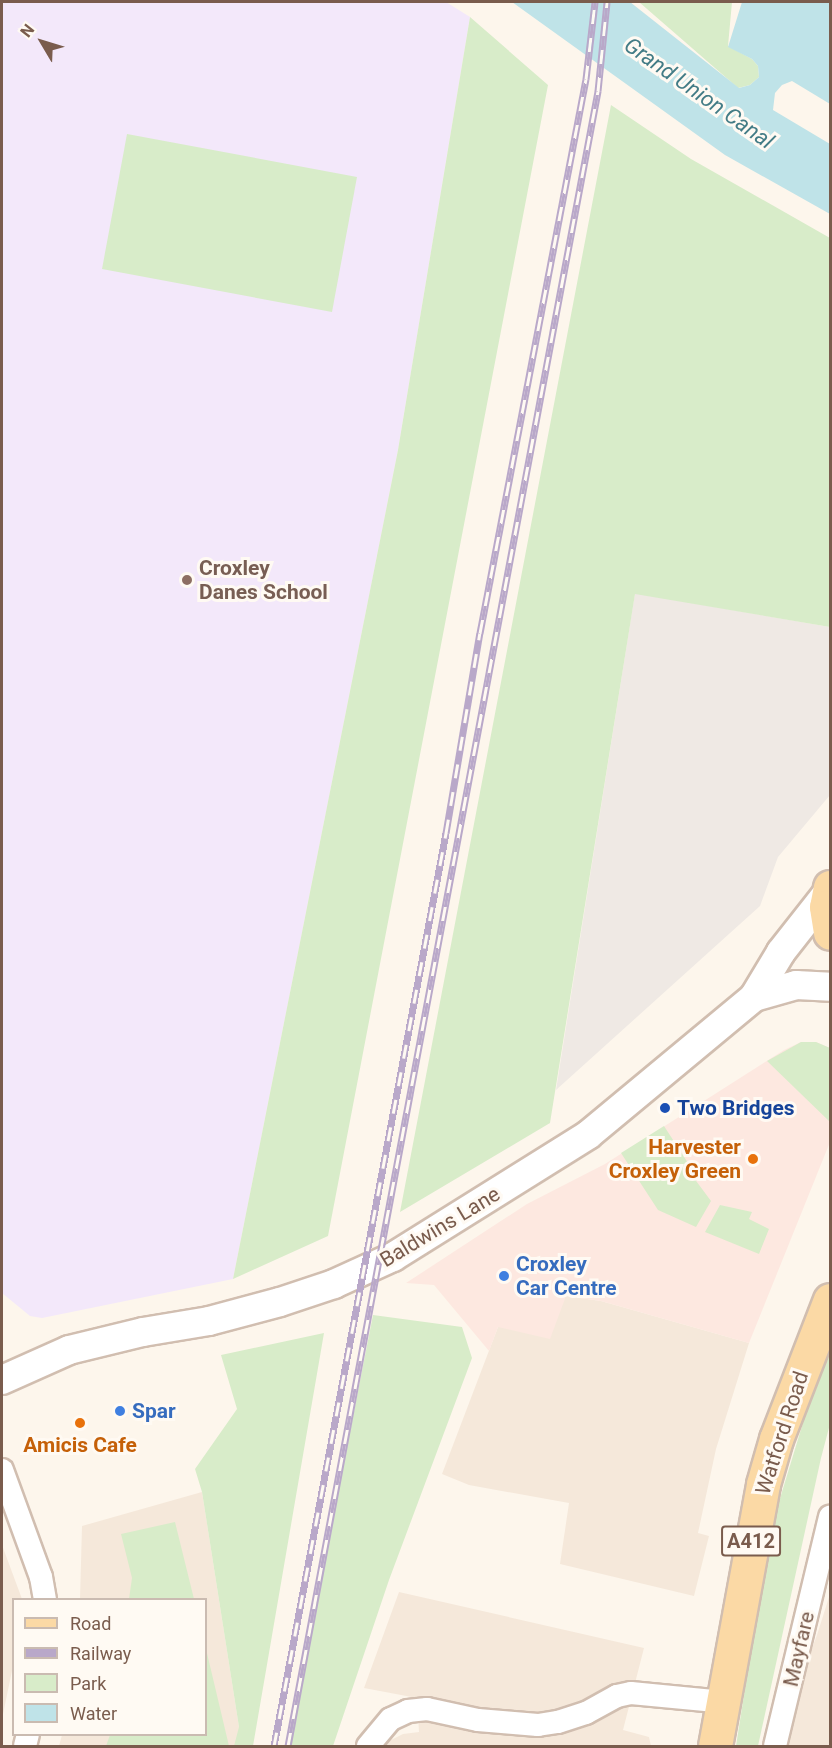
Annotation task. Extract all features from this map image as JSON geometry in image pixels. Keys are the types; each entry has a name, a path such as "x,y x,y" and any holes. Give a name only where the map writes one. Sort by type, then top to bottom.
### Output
{"main road":[{"path":"830,889 826,907 831,933"},
{"name":"Watford Road","path":"715,1746 752,1533 763,1484 776,1439 831,1300"}],"street":[{"path":"754,997 780,952 830,889"},
{"name":"Baldwins Lane","path":"2,1380 69,1350 143,1332 209,1321 280,1302 334,1284 393,1257 588,1135 754,997 796,985 831,987"},
{"path":"2,1470 37,1566 45,1598"},
{"name":"Mayfare","path":"776,1746 831,1517"},
{"path":"368,1746 391,1719 408,1711 427,1710 478,1720 538,1725 558,1722 586,1713 617,1696 631,1694 724,1702"}],"shaded area":[{"name":"Croxley Danes School","path":"2,2 446,2 470,17 398,450 233,1279 42,1318 30,1316 2,1293"},
{"path":"635,593 830,627 830,795 778,857 760,906 556,1090"},
{"path":"801,1042 816,1042 830,1048 830,1142 749,1343 601,1301 566,1296 550,1339 498,1327 489,1351 434,1285 406,1283 527,1204 605,1164 784,1050"},
{"path":"566,1296 601,1301 749,1343 716,1449 698,1533 709,1536 694,1596 560,1564 569,1503 469,1485 442,1474 498,1327"},
{"path":"202,1492 239,1727 253,1746 59,1746 62,1736 207,1736 207,1598 80,1598 82,1526"},
{"path":"2,1545 22,1598 12,1598 12,1671 2,1719"},
{"path":"399,1592 644,1648 623,1730 649,1737 651,1746 379,1746 403,1734 419,1732 417,1698 364,1688"},
{"path":"830,1594 830,1746 775,1746 817,1635"}],"green space":[{"path":"639,2 732,2 728,46 752,59 758,66 759,77 750,85 738,88"},
{"path":"470,17 548,85 328,1236 233,1279 398,450"},
{"path":"611,105 691,159 830,238 830,627 635,594 550,1123 400,1212"},
{"path":"127,134 357,177 332,312 102,269"},
{"path":"801,1042 816,1042 830,1048 830,1122 767,1061"},
{"path":"664,1126 688,1163 685,1166 711,1201 696,1227 658,1210 621,1153"},
{"path":"720,1205 752,1212 749,1219 769,1229 759,1254 705,1232"},
{"path":"373,1315 462,1327 472,1358 389,1580 333,1746 288,1746"},
{"path":"324,1333 253,1746 234,1746 239,1727 202,1492 195,1469 237,1409 221,1355"},
{"path":"830,1351 830,1424 758,1746 736,1746 764,1567 778,1505 809,1403"},
{"path":"175,1522 194,1598 129,1598 132,1578 121,1534"},
{"path":"207,1653 229,1746 106,1746 110,1736 207,1736"}],"water":[{"name":"Grand Union Canal","path":"512,2 630,2 739,88 750,85 759,77 758,66 752,59 728,47 742,2 830,2 830,104 792,81 782,85 775,93 773,110 830,144 830,214 725,155"}],"railway":[{"path":"274,1746 446,833 480,633 586,79 595,2"},
{"path":"288,1746 598,91 607,2"}],"place":[{"name":"Croxley Danes School","path":"187,580"},
{"name":"Two Bridges","path":"665,1108"},
{"name":"Harvester Croxley Green","path":"753,1159"},
{"name":"Croxley Car Centre","path":"504,1276"},
{"name":"Spar","path":"120,1411"},
{"name":"Amicis Cafe","path":"80,1423"}]}
